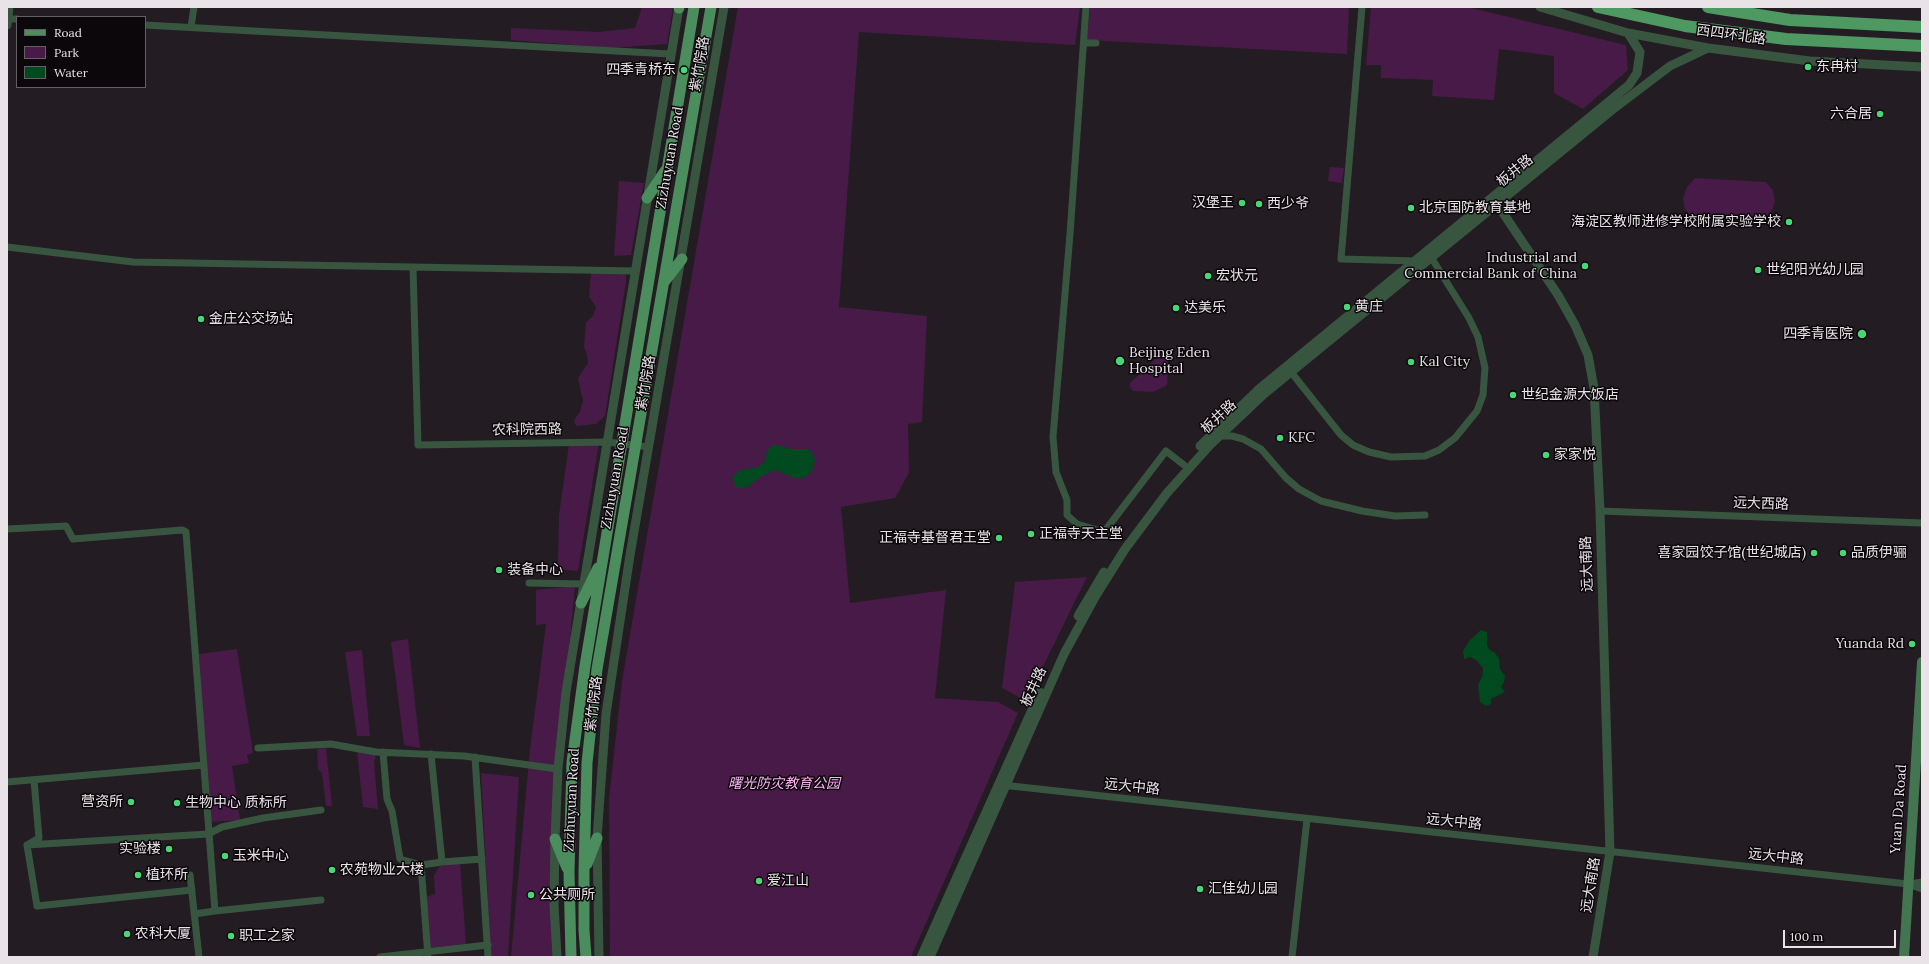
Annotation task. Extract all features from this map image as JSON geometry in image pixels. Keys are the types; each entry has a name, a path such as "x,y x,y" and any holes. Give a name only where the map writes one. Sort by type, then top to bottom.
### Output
{"highway":[{"name":"西四环北路","path":"1598,7 1686,26 1786,40 1922,46"},
{"name":"西四环北路","path":"1708,7 1790,20 1922,27"}],"main road":[{"name":"Zizhuyuan Road","path":"571,957 569,872 572,762 584,666 694,7"},
{"name":"Zizhuyuan Road","path":"586,957 584,930 584,872 587,763 597,669 711,7"},
{"path":"647,198 668,167"},
{"path":"663,283 682,259"},
{"path":"581,603 603,557"},
{"name":"Yuan Da Road","path":"1904,957 1922,662"},
{"path":"584,872 598,838"},
{"path":"554,839 569,872"}],"street":[{"path":"9,7 10,20"},
{"path":"191,27 194,7"},
{"name":"紫竹院路","path":"557,957 554,904 554,839 558,769 566,692 670,54 679,7"},
{"name":"紫竹院路","path":"599,957 598,838 606,714 649,447 724,7"},
{"path":"1086,7 1070,242 1053,437 1056,472 1067,500 1067,515 1077,524 1104,532 1166,451 1184,465"},
{"path":"1291,372 1341,435 1352,445 1369,452 1391,457 1425,456 1439,450 1455,438 1477,411 1483,395 1486,378 1479,342 1469,318 1428,260 1341,259 1362,7"},
{"name":"西四环北路","path":"1540,7 1628,33 1708,48 1810,61 1922,67"},
{"path":"146,25 670,54"},
{"path":"921,957 1002,785 1051,669 1089,594 1120,546 1163,489 1213,432 1259,389 1414,261 1495,200 1629,85 1637,73 1640,52 1628,33"},
{"path":"1084,43 1096,43"},
{"name":"板井路","path":"930,957 1002,785 1064,654 1095,597 1125,549 1167,492 1219,436 1264,394 1428,260 1495,200 1670,66 1708,48"},
{"name":"远大南路","path":"1495,200 1558,295 1575,324 1588,355 1594,388 1600,511 1610,852 1593,957"},
{"path":"7,247 133,262 635,272"},
{"name":"农科院西路","path":"412,268 418,445 607,442 649,447"},
{"path":"1219,436 1232,436 1243,439 1261,449 1286,478 1299,489 1321,501 1362,511 1395,516 1424,516"},
{"name":"远大西路","path":"1600,511 1922,523"},
{"path":"7,529 66,526 73,539 182,530 186,532 196,646 208,834 215,911"},
{"path":"529,583 584,584"},
{"path":"258,748 331,744 382,752 475,757 558,769"},
{"path":"382,752 388,799 392,811 400,859 421,865 482,859"},
{"path":"431,754 442,862"},
{"path":"475,757 488,957"},
{"path":"7,782 204,765"},
{"path":"27,845 39,838 34,780"},
{"name":"远大中路","path":"1002,785 1908,884"},
{"path":"27,845 208,834 229,826 263,818 321,810"},
{"path":"1292,957 1307,819"},
{"path":"27,845 37,906 192,890"},
{"path":"421,865 428,954"},
{"path":"190,875 199,957"},
{"path":"1908,884 1922,882"},
{"path":"1908,884 1922,889"},
{"path":"194,914 321,900"},
{"path":"380,957 428,954 488,945"}],"green space":[{"path":"642,7 673,7 667,44 612,48 511,40 511,28 599,32 635,28"},
{"name":"曙光防灾教育公园","path":"738,7 1080,7 1075,45 859,32 839,307 927,316 922,422 908,424 909,473 895,498 841,507 850,603 946,590 935,698 998,702 1018,713 911,957 610,957 609,799 622,681"},
{"path":"1090,7 1349,7 1347,54 1087,40"},
{"path":"1371,7 1467,7 1626,45 1628,70 1583,109 1554,93 1554,56 1499,49 1494,100 1432,96 1433,80 1381,78 1381,65 1366,65"},
{"path":"1330,167 1344,168 1342,183 1328,181"},
{"path":"1695,178 1766,182 1773,190 1775,202 1771,212 1763,220 1693,217 1685,210 1683,198 1687,187"},
{"path":"619,181 644,183 631,255 614,256"},
{"path":"591,273 626,273 626,282 605,416 596,424 576,426 574,420 580,412 583,401 578,378 588,363 584,347 586,322 593,316 596,307 589,297"},
{"path":"1164,351 1169,353 1167,385 1153,392 1133,391 1130,387 1130,383"},
{"path":"599,443 578,571 558,569 559,515 569,444"},
{"path":"1087,577 1026,701 1002,688 1015,582"},
{"path":"575,586 558,769 554,957 511,957 530,749 546,624 536,625 536,590"},
{"path":"408,639 420,748 404,745 391,642"},
{"path":"237,649 253,753 247,755 249,763 232,766 240,820 209,822 199,654"},
{"path":"362,650 370,736 357,736 345,652"},
{"path":"326,748 332,806 326,806 322,773 318,769 317,749"},
{"path":"357,752 374,752 376,758 374,761 378,809 363,807"},
{"path":"481,773 519,777 508,957 491,957"},
{"path":"460,863 466,944 430,948 426,897 435,894 434,875 440,866"}],"water":[{"path":"776,445 792,449 808,449 813,454 815,460 812,471 804,478 794,478 775,470 760,477 749,486 737,488 732,479 735,474 741,470 758,467 765,461 766,453 770,447"},
{"path":"1481,630 1487,632 1487,646 1499,658 1500,669 1505,676 1501,687 1505,692 1491,699 1491,704 1486,706 1480,702 1478,685 1482,677 1483,668 1476,660 1470,657 1464,659 1463,651 1470,640"}],"place":[{"name":"东冉村","path":"1808,67"},
{"name":"四季青桥东","path":"684,70"},
{"name":"六合居","path":"1880,114"},
{"name":"汉堡王","path":"1242,203"},
{"name":"西少爷","path":"1259,204"},
{"name":"北京国防教育基地","path":"1411,208"},
{"name":"海淀区教师进修学校附属实验学校","path":"1789,222"},
{"name":"Industrial and Commercial Bank of China","path":"1585,266"},
{"name":"世纪阳光幼儿园","path":"1758,270"},
{"name":"宏状元","path":"1208,276"},
{"name":"黄庄","path":"1347,307"},
{"name":"达美乐","path":"1176,308"},
{"name":"金庄公交场站","path":"201,319"},
{"name":"四季青医院","path":"1862,334"},
{"name":"Beijing Eden Hospital","path":"1120,361"},
{"name":"Kal City","path":"1411,362"},
{"name":"世纪金源大饭店","path":"1513,395"},
{"name":"KFC","path":"1280,438"},
{"name":"家家悦","path":"1546,455"},
{"name":"正福寺天主堂","path":"1031,534"},
{"name":"正福寺基督君王堂","path":"999,538"},
{"name":"喜家园饺子馆(世纪城店)","path":"1814,553"},
{"name":"品质伊骊","path":"1843,553"},
{"name":"装备中心","path":"499,570"},
{"name":"Yuanda Rd","path":"1912,644"},
{"name":"营资所","path":"131,802"},
{"name":"生物中心 质标所","path":"177,803"},
{"name":"实验楼","path":"169,849"},
{"name":"玉米中心","path":"225,856"},
{"name":"农苑物业大楼","path":"332,870"},
{"name":"植环所","path":"138,875"},
{"name":"爱江山","path":"759,881"},
{"name":"汇佳幼儿园","path":"1200,889"},
{"name":"公共厕所","path":"531,895"},
{"name":"农科大厦","path":"127,934"},
{"name":"职工之家","path":"231,936"}]}
